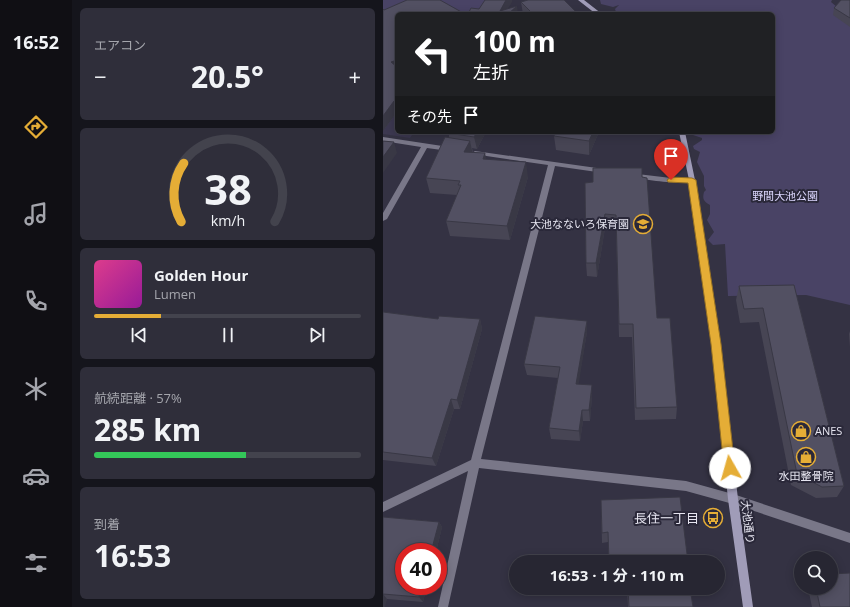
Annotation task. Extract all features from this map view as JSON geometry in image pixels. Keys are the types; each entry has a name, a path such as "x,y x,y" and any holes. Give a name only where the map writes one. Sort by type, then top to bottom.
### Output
{"street":[{"path":"581,0 596,12"},
{"name":"大池通り","path":"682,134 692,180 716,344 733,499 748,607"},
{"path":"383,139 455,150"},
{"path":"383,219 425,145"},
{"path":"470,152 611,172"},
{"path":"443,607 475,463 552,164"},
{"path":"626,174 671,180 692,180"},
{"path":"383,507 475,463 686,486 733,499 850,538"}],"shaded area":[{"path":"383,23 395,35 395,134 413,134 410,138 383,134"}],"green space":[{"path":"383,0 490,0 483,12 395,12 395,14 383,17"},
{"name":"野間大池公園","path":"600,0 832,0 831,2 850,18 850,305 806,295 728,296 725,244 713,245 708,240 714,232 707,220 710,214 710,205 703,198 706,190 704,186 704,176 697,162 700,152 694,149 693,146 702,140 702,138 690,134 775,134 775,12 616,12 615,9 619,5 613,7 601,4"}],"building":[{"path":"407,0 440,0 461,12 395,12 395,61 391,62 395,65 395,101 383,116 383,9 384,10"},
{"path":"485,0 506,0 500,11 517,6 510,12 469,12 471,8 479,9"},
{"path":"528,0 564,0 576,12 531,12 521,2"},
{"path":"841,0 850,0 850,18 834,8"},
{"path":"454,134 476,134 474,137"},
{"path":"555,134 592,134 589,141 554,136"},
{"path":"445,137 470,141 464,152 485,153 483,159 526,162 507,226 446,221 461,185 458,185 460,181 426,178"},
{"path":"383,141 394,142 383,157"},
{"path":"593,168 642,168 642,177 647,178 657,318 670,318 677,407 636,408 633,324 619,324 616,215 605,214 596,263 586,263 585,183 593,182"},
{"path":"794,285 844,486 822,487 797,474 763,308 744,309 739,286"},
{"path":"383,312 438,319 439,316 480,319 457,400 451,399 432,458 383,452"},
{"path":"535,316 587,321 576,384 592,385 589,410 582,410 579,431 549,428 560,367 524,364"},
{"path":"680,497 687,555 609,555 608,532 602,533 601,500"},
{"path":"383,517 439,522 433,543 395,543 395,595 383,594"},
{"path":"850,573 850,607 820,607 817,595 838,595 838,574"},
{"path":"395,595 420,595 419,597"},
{"path":"628,595 691,595 693,607 629,607"}],"place":[{"name":"大池なないろ保育園","path":"643,224"},
{"name":"ANES","path":"801,431"},
{"name":"水田整骨院","path":"806,457"},
{"name":"長住一丁目","path":"713,518"}],"route":[{"path":"671,180 692,180 716,344 730,468"}]}
